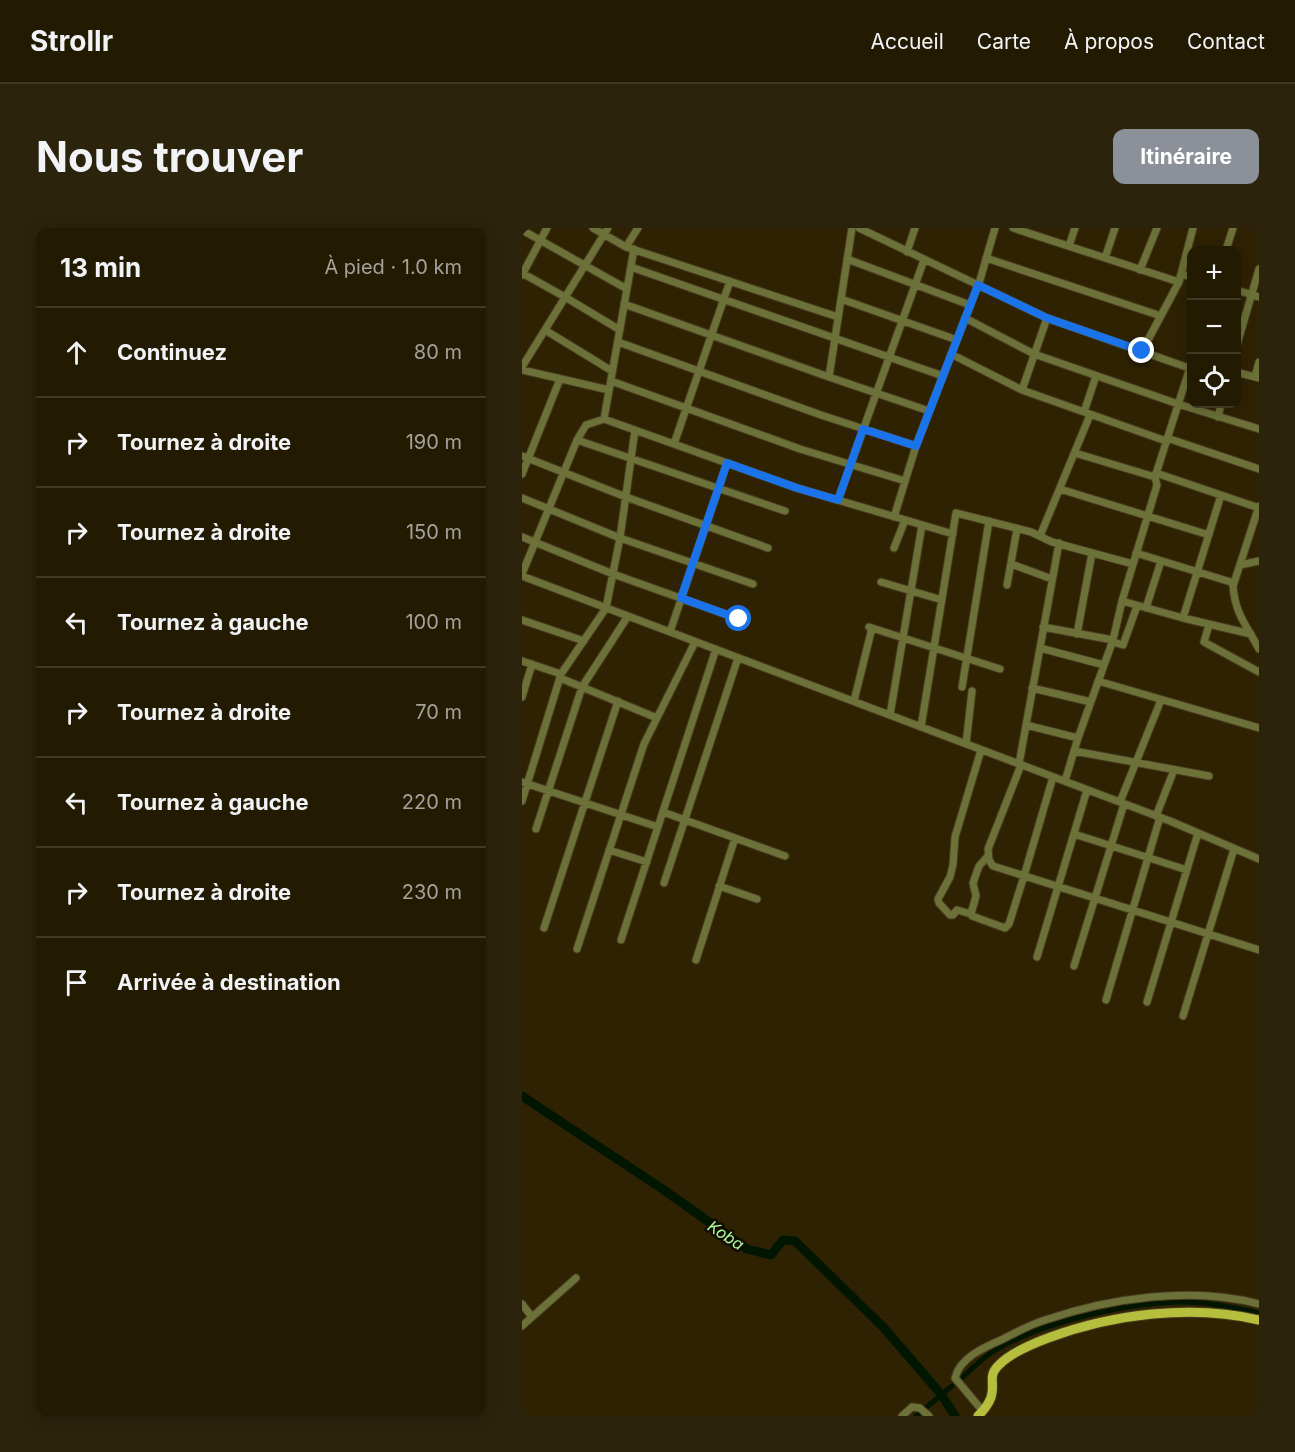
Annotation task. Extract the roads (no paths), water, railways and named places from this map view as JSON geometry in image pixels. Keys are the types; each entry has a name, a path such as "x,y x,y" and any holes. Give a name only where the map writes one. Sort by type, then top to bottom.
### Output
{"main road":[{"path":"979,1415 987,1406 992,1394 993,1372 1005,1360 1034,1344 1076,1328 1139,1316 1190,1312 1227,1314 1259,1320"}],"street":[{"path":"548,228 522,274 620,330"},
{"path":"593,228 606,231 630,248 838,318"},
{"path":"604,419 631,267 630,248 638,228"},
{"path":"829,377 852,228"},
{"path":"859,228 874,231 908,252 1047,318 1142,351 1187,363"},
{"path":"908,252 915,228"},
{"path":"894,517 916,446 978,285 995,228"},
{"path":"1013,228 1179,282"},
{"path":"1069,246 1075,228"},
{"path":"1105,258 1115,228"},
{"path":"1140,270 1156,228"},
{"path":"1142,351 1179,282 1193,228"},
{"path":"1227,246 1233,228"},
{"path":"522,230 627,289"},
{"path":"606,231 522,368 609,390"},
{"path":"986,258 1161,316"},
{"path":"847,259 970,305"},
{"path":"838,500 924,260"},
{"path":"631,267 943,376"},
{"path":"1241,330 1259,269"},
{"path":"1181,274 1187,276"},
{"path":"674,444 730,281"},
{"path":"1241,292 1259,297"},
{"path":"841,299 957,340"},
{"path":"624,304 929,411"},
{"path":"965,318 1034,354 1178,404 1259,429"},
{"path":"1022,390 1047,318"},
{"path":"545,330 612,371"},
{"path":"618,342 821,415 916,446"},
{"path":"951,354 1022,390 1259,469"},
{"path":"1241,373 1257,377 1259,362"},
{"path":"1065,781 1113,641 1122,601 1157,485 1156,475 1187,374"},
{"path":"1041,536 1075,453 1096,376"},
{"path":"522,474 525,457 560,379"},
{"path":"611,381 800,448 905,481"},
{"path":"1218,417 1220,408"},
{"path":"953,534 797,488 604,419 586,425 577,440 522,575 1065,781 1259,858"},
{"path":"522,801 525,783 561,676 606,608 620,538 635,430"},
{"path":"577,440 785,511"},
{"path":"1075,453 1259,507 1234,583 1234,600 1238,614 1255,638 1259,650"},
{"path":"525,457 626,497 768,548"},
{"path":"670,632 727,463"},
{"path":"1060,489 1209,535"},
{"path":"1183,618 1221,495"},
{"path":"522,498 620,538 753,584"},
{"path":"921,727 956,513 1133,564"},
{"path":"894,548 905,520"},
{"path":"962,687 988,521"},
{"path":"890,715 922,525"},
{"path":"1007,585 1017,529"},
{"path":"1250,535 1259,538"},
{"path":"522,537 613,574 739,619"},
{"path":"1059,543 1020,764 988,849 988,856 993,866 1259,950"},
{"path":"1077,633 1092,553"},
{"path":"1136,553 1234,583"},
{"path":"1146,608 1161,561"},
{"path":"1240,565 1259,561"},
{"path":"1011,564 1052,579"},
{"path":"881,582 942,600"},
{"path":"1122,601 1255,638"},
{"path":"1043,627 1123,645 1137,606"},
{"path":"536,829 582,687 628,616"},
{"path":"522,620 584,640"},
{"path":"1209,624 1204,642 1259,672"},
{"path":"854,701 871,628 1000,669"},
{"path":"577,949 644,744 695,642"},
{"path":"1040,648 1104,665"},
{"path":"621,940 716,650"},
{"path":"664,883 738,658"},
{"path":"522,661 657,718"},
{"path":"522,697 532,664"},
{"path":"1098,681 1259,728"},
{"path":"1032,688 1091,702"},
{"path":"966,744 972,691"},
{"path":"1074,966 1122,803 1161,700"},
{"path":"544,928 618,701"},
{"path":"1026,725 1078,738"},
{"path":"981,750 955,837 950,877 938,899 950,915 957,910 1000,927 1008,927 1053,777"},
{"path":"1074,752 1209,776"},
{"path":"1106,1000 1158,817 1174,770"},
{"path":"525,783 658,827"},
{"path":"1037,957 1087,790"},
{"path":"663,812 785,856"},
{"path":"1147,1002 1198,833"},
{"path":"1074,834 1187,870"},
{"path":"696,960 735,838"},
{"path":"1183,1016 1234,849"},
{"path":"609,850 647,862"},
{"path":"971,914 976,896 973,884 979,866 988,856"},
{"path":"719,886 758,899"},
{"path":"522,1326 576,1278"},
{"path":"979,1415 981,1409 954,1378 956,1374 975,1352 1043,1320 1091,1306 1181,1295 1206,1296 1259,1304"},
{"path":"522,1304 532,1317"},
{"path":"903,1416 912,1407 920,1408 928,1415"}],"waterway":[{"name":"Koba","path":"522,1096 664,1190 747,1249 771,1255 783,1240 795,1241 883,1327 941,1394 955,1416"},
{"path":"963,1377 989,1354 1018,1338 1087,1315 1136,1306 1181,1302 1220,1305 1259,1313"},
{"path":"916,1416 952,1386"}]}
